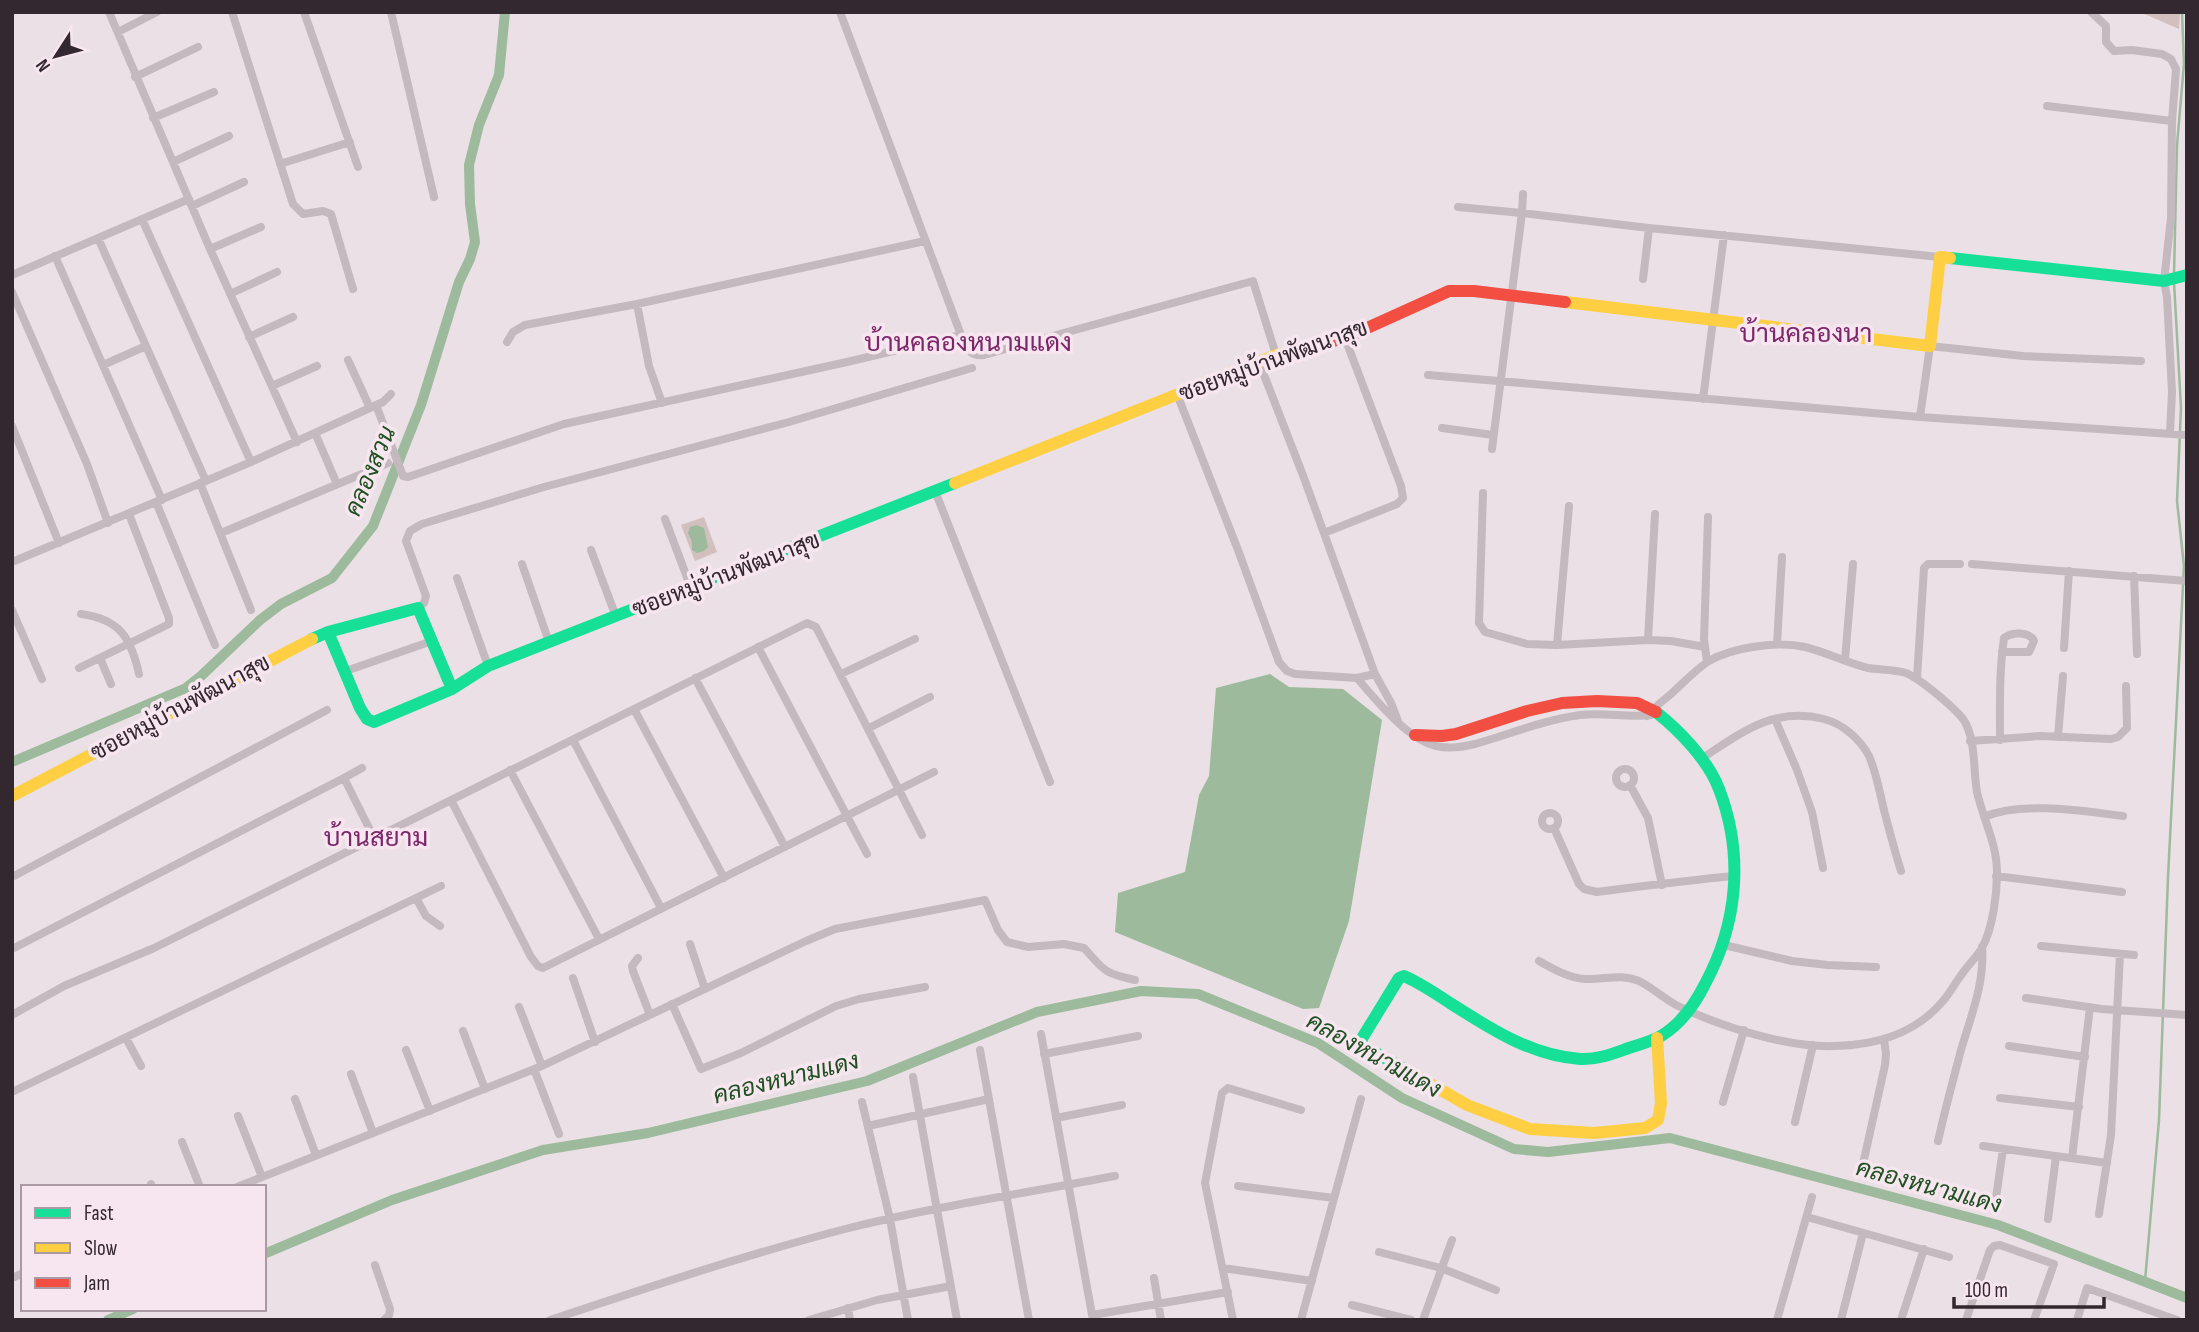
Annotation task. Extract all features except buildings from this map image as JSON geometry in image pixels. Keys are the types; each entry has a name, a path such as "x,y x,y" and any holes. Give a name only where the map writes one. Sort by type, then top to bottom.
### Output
{"street":[{"path":"109,12 210,249 297,442"},
{"path":"118,32 157,12"},
{"path":"232,12 293,204 299,212 307,214 326,211 333,217 353,289"},
{"path":"304,12 358,167"},
{"path":"391,12 435,197"},
{"path":"840,12 967,350 978,356 984,355 1252,281 1276,355"},
{"path":"1428,375 1920,417 2179,435 2172,391 2164,281 2171,218 2172,121 2176,69 2168,56 2152,52 2114,51 2106,42 2106,26 2091,12"},
{"path":"135,77 198,47"},
{"path":"153,118 214,92"},
{"path":"2047,106 2172,121"},
{"path":"173,162 229,136"},
{"path":"280,164 350,142"},
{"path":"12,275 142,219 244,182"},
{"path":"1492,449 1523,194"},
{"path":"1458,207 2164,281 2187,275"},
{"path":"142,219 251,462"},
{"path":"210,249 261,227"},
{"path":"1643,279 1649,228"},
{"path":"1703,399 1724,235"},
{"path":"98,238 203,482 251,610"},
{"path":"507,342 513,332 525,325 637,304 925,241"},
{"path":"55,256 159,501 215,645"},
{"path":"1920,417 1940,257"},
{"path":"230,293 277,272"},
{"name":"ซอยหมู่บ้านพัฒนาสุข","path":"12,796 259,665 328,632 343,673 362,712 367,719 374,722 452,689 488,666 549,641 1276,355 1345,338 1450,291 1930,346"},
{"path":"12,292 87,464 108,523"},
{"path":"637,304 649,366 662,403"},
{"path":"249,337 293,317"},
{"path":"348,360 373,406 403,476 410,476 564,424 961,335"},
{"path":"1324,533 1397,505 1403,498 1345,338"},
{"path":"103,365 146,346"},
{"path":"1930,346 2023,356 2141,361"},
{"path":"1259,362 1375,674 1398,721"},
{"path":"272,386 317,366"},
{"path":"328,632 418,608 424,603 426,596 406,541 410,531 422,524 544,486 789,422 972,368"},
{"path":"12,562 297,442 386,400 391,394"},
{"path":"1177,394 1279,662 1287,671 1295,674 1357,678 1375,674"},
{"path":"12,426 59,543"},
{"path":"1442,428 1493,435"},
{"path":"315,433 337,484"},
{"path":"221,533 388,463"},
{"path":"935,491 1050,782"},
{"path":"1483,492 1479,623 1485,632 1513,641 1557,645 1648,640 1686,643 1705,648"},
{"path":"1557,645 1569,506"},
{"path":"79,668 168,626 170,622 129,514"},
{"path":"1648,640 1655,514"},
{"path":"1707,662 1708,517"},
{"path":"665,519 691,587"},
{"path":"590,550 614,616"},
{"path":"1777,644 1782,557"},
{"path":"522,564 549,641"},
{"path":"1845,660 1853,564"},
{"path":"1917,678 1924,568 1928,564 1960,564"},
{"path":"1972,564 2183,581"},
{"path":"2064,648 2069,571"},
{"path":"2134,576 2137,654"},
{"path":"457,578 488,666"},
{"path":"418,608 452,689"},
{"path":"12,610 42,679"},
{"path":"81,614 107,620 131,643 139,674"},
{"path":"12,1015 64,986 154,948 802,625 811,624 816,627 922,835"},
{"path":"841,674 915,639"},
{"path":"343,673 432,641"},
{"path":"1539,961 1583,979 1630,977 1654,988 1677,1005 1782,1041 1841,1046 1885,1040 1926,1018 1943,1001 1982,947 1990,924 1996,876 1993,845 1978,795 1970,741 1965,721 1917,678 1900,672 1872,669 1807,648 1777,644 1724,654 1707,662 1655,714"},
{"path":"758,647 867,854"},
{"path":"2000,740 2002,652"},
{"path":"100,658 111,684"},
{"path":"2058,737 2063,676"},
{"path":"695,678 786,847"},
{"path":"1357,678 1385,712 1415,735 1450,735 1545,706 1574,702 1643,704 1678,732 1718,785 1734,840 1735,876 1730,926 1710,978 1689,1010 1657,1038 1614,1054 1581,1059 1551,1054 1507,1037 1404,976 1399,978 1361,1043 1376,1055 1467,1105 1508,1121 1530,1129 1594,1133 1645,1128 1658,1120 1661,1103 1657,1038"},
{"path":"1970,741 2058,737 2111,739 2127,728 2126,686"},
{"path":"869,728 930,697"},
{"path":"634,709 724,878"},
{"path":"12,877 327,710"},
{"path":"1701,759 1739,734 1775,719 1801,714 1832,721 1854,736 1864,748 1874,769 1901,871"},
{"path":"1775,719 1812,812 1823,868"},
{"path":"573,740 661,908"},
{"path":"12,949 362,768"},
{"path":"510,770 599,939"},
{"path":"451,800 531,957 538,966 547,967 934,772"},
{"path":"344,778 374,838"},
{"path":"1630,785 1648,818 1662,885"},
{"path":"1984,817 2013,809 2123,816"},
{"path":"1554,828 1579,884 1584,889 1597,892 1735,876"},
{"path":"1996,876 2122,892"},
{"path":"12,1093 441,886"},
{"path":"416,898 426,916 440,926"},
{"path":"242,1185 538,1068 835,929 985,900 1007,942 1028,947 1064,944 1084,948 1102,969 1135,979"},
{"path":"690,944 705,989"},
{"path":"1724,945 1792,961 1876,967"},
{"path":"2041,946 2134,955"},
{"path":"1938,1141 1979,989 1983,965 1982,947"},
{"path":"2099,1214 2111,1135 2120,954"},
{"path":"638,958 632,966 633,971 650,1015"},
{"path":"573,978 595,1042"},
{"path":"672,1004 701,1069 741,1053 836,1006 925,987"},
{"path":"2026,998 2182,1015"},
{"path":"519,1007 559,1134"},
{"path":"2073,1158 2090,1007"},
{"path":"1723,1102 1744,1030"},
{"path":"463,1031 485,1089"},
{"path":"1041,1034 1093,1317 1228,1292"},
{"path":"1044,1054 1138,1036"},
{"path":"126,1038 141,1066"},
{"path":"1863,1164 1885,1065 1885,1040"},
{"path":"1796,1122 1813,1045"},
{"path":"2009,1046 2085,1057"},
{"path":"406,1050 430,1111"},
{"path":"980,1050 1029,1320"},
{"path":"351,1074 373,1133"},
{"path":"914,1077 957,1320"},
{"path":"1233,1320 1205,1183 1222,1093 1228,1087 1301,1111"},
{"path":"2000,1098 2079,1107"},
{"path":"295,1099 316,1155"},
{"path":"868,1126 989,1099"},
{"path":"1301,1320 1361,1099"},
{"path":"862,1101 890,1219 908,1320"},
{"path":"1056,1118 1122,1105"},
{"path":"238,1116 262,1177"},
{"path":"182,1142 199,1185"},
{"path":"1983,1146 2107,1163"},
{"path":"1995,1205 2003,1149"},
{"path":"2048,1219 2056,1156"},
{"path":"550,1320 752,1256 851,1228 1007,1195 1115,1176"},
{"path":"1238,1186 1334,1198"},
{"path":"1777,1320 1812,1197"},
{"path":"1807,1217 1949,1257"},
{"path":"1841,1320 1863,1233"},
{"path":"1423,1320 1452,1240"},
{"path":"1966,1320 1990,1250 2000,1245 2054,1264 2034,1320"},
{"path":"1901,1320 1924,1249"},
{"path":"1379,1252 1441,1268 1496,1290"},
{"path":"375,1265 390,1309 384,1320"},
{"path":"1223,1268 1312,1281"},
{"path":"1154,1278 1161,1320"},
{"path":"809,1320 877,1300 951,1286"},
{"path":"2077,1320 2087,1288 2177,1320"},
{"path":"1352,1305 1411,1320"},
{"path":"848,1308 849,1320"},
{"path":"2146,1320 2149,1310"}],"shaded area":[{"path":"2140,12 2180,12 2179,29"},
{"path":"704,517 717,552 695,561 681,525"},
{"path":"696,525 704,528 708,547 697,553 692,550 688,533 690,527"},
{"path":"1270,674 1289,687 1343,689 1382,720 1349,921 1319,1008 1303,1009 1115,932 1118,893 1185,872 1199,795 1209,776 1216,688"}],"waterway":[{"name":"คลองสวน","path":"12,762 186,688 281,604 332,578 373,526 421,405 459,282 475,242 469,165 479,125 499,75 505,12"},
{"path":"2174,275 2177,145 2184,64 2182,12"},
{"path":"2145,1281 2159,1120 2184,566 2177,501 2181,408 2174,282"},
{"name":"คลองหนามแดง","path":"266,1253 392,1200 543,1150 648,1133 867,1081 1037,1012 1141,991 1198,994 1318,1043 1402,1098 1514,1149 1548,1152 1670,1138 1998,1225 2187,1298"},
{"name":"คลองหนามแดง","path":"108,1320 128,1311"}],"traffic: fast":[{"path":"1950,258 2164,281 2187,275"},
{"path":"328,632 360,708 367,719 374,722 452,689 488,666 955,483"},
{"path":"312,639 328,632 418,608 452,689"},
{"path":"1413,1074 1362,1045 1361,1040 1399,978 1404,976 1480,1022 1528,1047 1580,1059 1604,1056 1657,1038 1675,1026 1692,1006 1716,961 1731,913 1734,888 1732,838 1719,789 1708,767 1684,737 1656,712"}],"traffic: slow":[{"path":"1565,302 1930,346 1940,257 1950,258"},
{"path":"955,483 1276,355 1306,348"},
{"path":"12,796 312,639"},
{"path":"1413,1074 1467,1105 1530,1129 1594,1133 1645,1128 1658,1120 1661,1103 1657,1038"}],"traffic: jam":[{"path":"1306,348 1345,338 1449,291 1474,291 1565,302"},
{"path":"1415,735 1456,734 1527,711 1562,703 1637,703 1656,712"}],"district":[{"name":"บ้านคลองนา","path":"1806,333"},
{"name":"บ้านคลองหนามแดง","path":"968,342"},
{"name":"บ้านสยาม","path":"376,837"}]}
